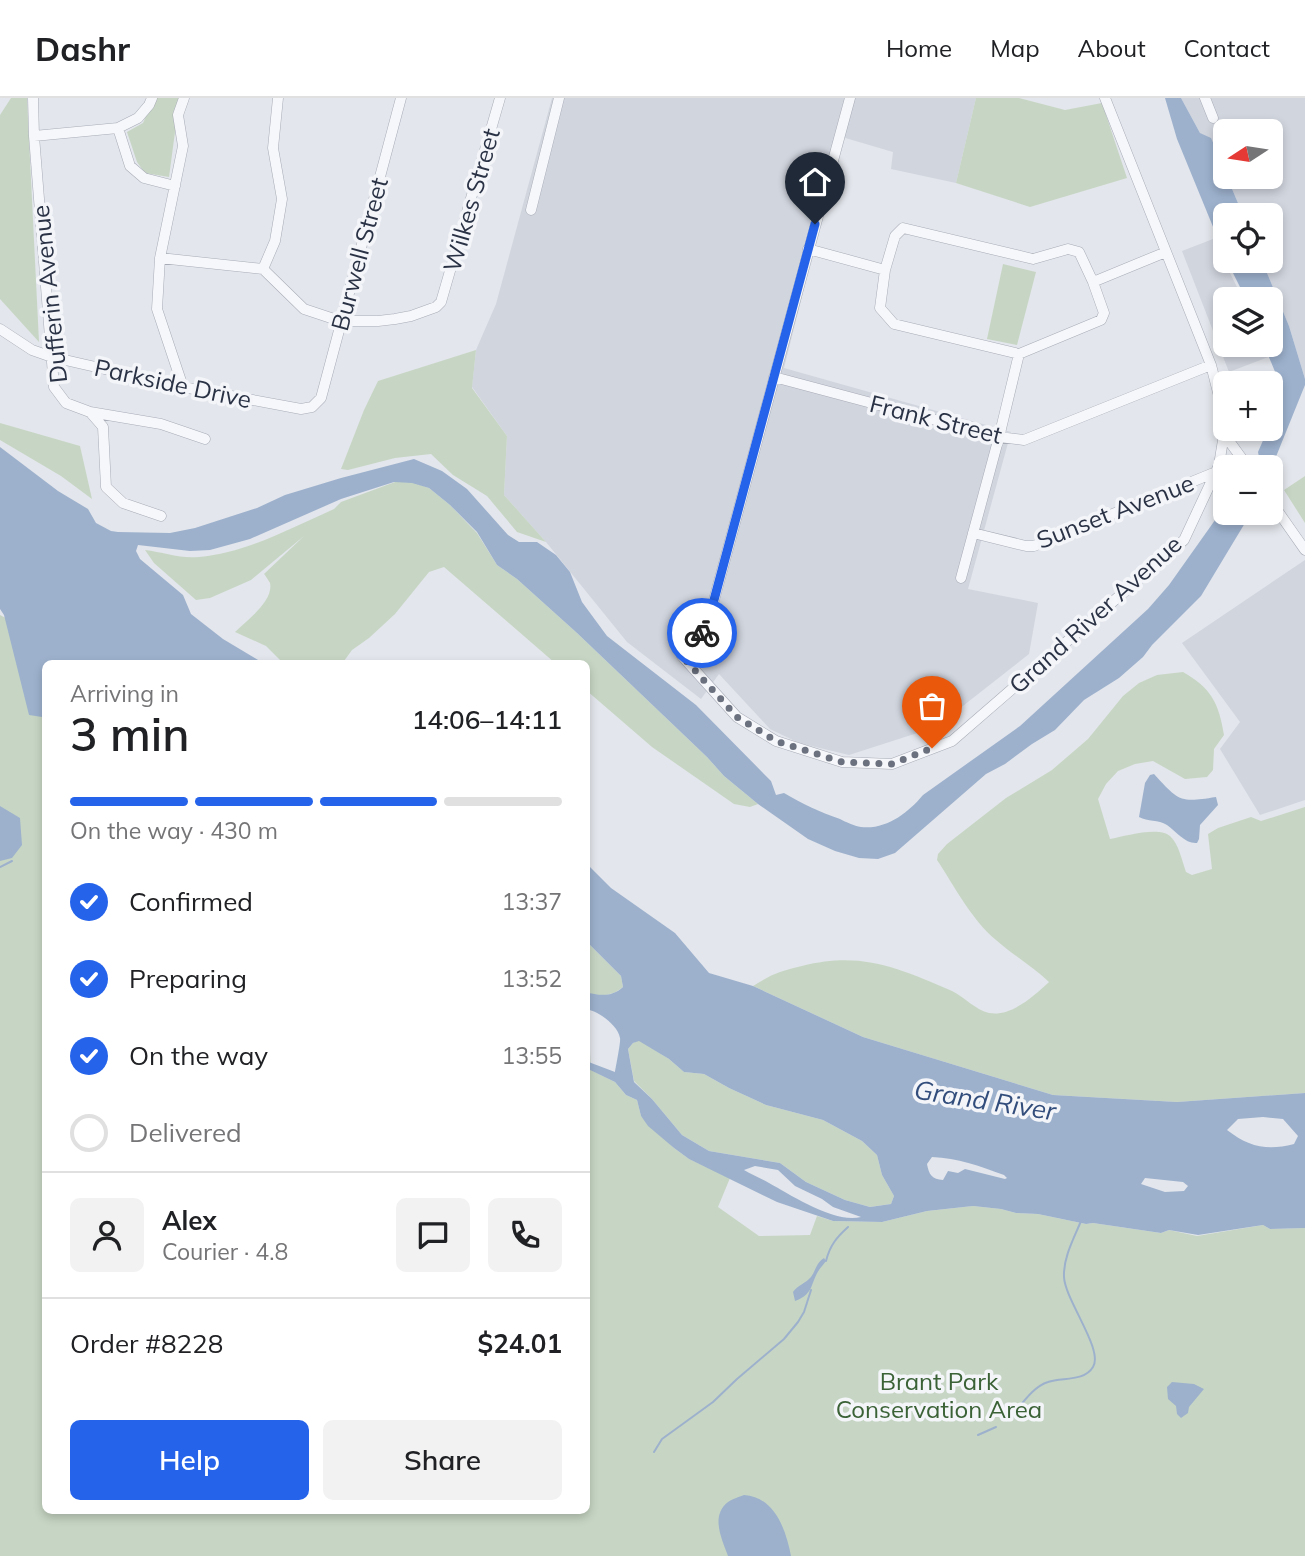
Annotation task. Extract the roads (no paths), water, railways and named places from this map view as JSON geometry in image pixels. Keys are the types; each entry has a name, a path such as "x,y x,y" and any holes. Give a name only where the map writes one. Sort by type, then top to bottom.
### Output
{"street":[{"name":"Dufferin Avenue","path":"33,98 54,387 66,402 90,412 103,427 106,487 123,503 161,516"},
{"path":"34,136 118,128 138,118 152,98"},
{"path":"183,387 157,309 160,258 183,146 178,115 184,98"},
{"path":"263,269 275,241 282,199 273,148 278,98"},
{"name":"Burwell Street","path":"312,407 321,398 401,98"},
{"name":"Wilkes Street","path":"340,321 378,321 411,316 436,307 441,302 500,98"},
{"path":"531,210 559,98"},
{"path":"774,377 850,98"},
{"name":"Grand River Avenue","path":"1105,98 1213,373"},
{"path":"1205,98 1213,118"},
{"path":"118,128 130,166 144,178 175,186"},
{"path":"903,228 1033,259 1068,249 1079,251 1093,282 1104,313 1101,320 1019,354 894,324 880,308 885,270 895,236 903,228"},
{"path":"808,249 885,270"},
{"path":"1093,282 1166,252"},
{"path":"160,258 263,269 304,309 340,321"},
{"name":"Parkside Drive","path":"0,329 32,350 52,357 183,387 301,409 312,407"},
{"path":"961,578 1019,354"},
{"name":"Frank Street","path":"774,377 999,437 1024,440 1211,365"},
{"name":"Grand River Avenue","path":"774,377 707,626 682,656 737,717 776,741 842,762 892,764 952,741 1184,540 1213,484"},
{"path":"90,412 161,424 205,439"},
{"name":"Sunset Avenue","path":"973,533 1034,546 1213,471"},
{"path":"1283,519 1305,550"}],"water":[{"path":"1165,98 1181,98 1200,133 1211,138 1213,189 1232,189 1238,203 1213,203 1213,227 1177,139"},
{"path":"1233,273 1267,273 1273,287 1240,287"},
{"path":"1283,312 1305,385 1283,439 1283,371 1275,371 1269,357 1283,357"},
{"path":"1263,441 1282,441 1277,455 1259,455"},
{"path":"0,447 58,491 88,509 96,523 118,532 170,533 195,528 257,508 285,495 414,459 442,471 467,489 508,535 519,542 537,542 556,555 570,572 582,602 607,636 696,705 771,781 776,795 784,793 853,825 870,827 896,819 923,795 1020,726 1148,609 1169,585 1213,523 1244,525 1201,596 1143,657 1119,678 1084,700 1055,730 986,774 895,853 878,859 859,858 808,839 758,804 724,776 577,633 517,579 497,565 477,532 450,505 429,488 412,483 394,482 341,499 250,539 210,550 190,551 138,545 136,551 140,559 183,595 191,614 223,639 258,660 42,660 42,717 29,715 4,615 0,609"},
{"path":"1154,774 1180,798 1194,800 1216,797 1218,805 1200,825 1197,843 1185,840 1164,823 1139,817 1145,783 1150,775"},
{"path":"0,806 20,818 22,845 12,858 0,861"},
{"name":"Grand River","path":"590,867 611,888 675,933 709,973 753,986 863,1037 1053,1095 1177,1102 1305,1093 1305,1228 1270,1229 1263,1225 1198,1235 1169,1230 1161,1233 973,1206 927,1211 882,1222 833,1221 777,1202 689,1159 648,1126 641,1116 637,1100 626,1095 615,1082 590,1070 590,1063 615,1072 620,1040 618,1033 612,1024 590,1010 590,993 615,993 623,987 621,976 590,945","holes":["639,1041 669,1059 684,1072 704,1074 766,1105 823,1120 862,1141 877,1155 882,1175 894,1196 891,1204 870,1207 845,1200 806,1182 780,1163 709,1151 682,1135 634,1082 628,1049","1238,1119 1283,1119 1298,1136 1294,1144 1259,1146 1227,1130","932,1157 968,1163 1007,1178 965,1169 958,1173 948,1171 943,1180 939,1179 929,1171 927,1164","755,1166 778,1170 795,1186 833,1207 861,1217 850,1218 826,1212 744,1170","1145,1178 1183,1182 1188,1186 1184,1191 1165,1192 1141,1184"]},
{"path":"824,1258 826,1261 809,1292 795,1301 793,1292 811,1277"},
{"path":"1172,1382 1194,1384 1204,1389 1189,1407 1188,1413 1181,1418 1177,1414 1176,1406 1168,1399 1167,1387"},
{"path":"744,1495 755,1497 771,1508 782,1526 791,1556 728,1556 719,1528 720,1514 728,1502"}],"waterway":[{"path":"0,867 12,861"},
{"path":"1010,1418 1042,1384 1078,1377 1093,1367 1093,1349 1070,1298 1064,1277 1067,1255 1081,1221"},
{"path":"826,1261 834,1242 848,1227"},
{"path":"654,1452 662,1439 713,1402 784,1339 804,1312 811,1290"},
{"path":"978,1435 996,1427"}],"park label":[{"name":"Brant Park Conservation Area","path":"939,1395"}]}
